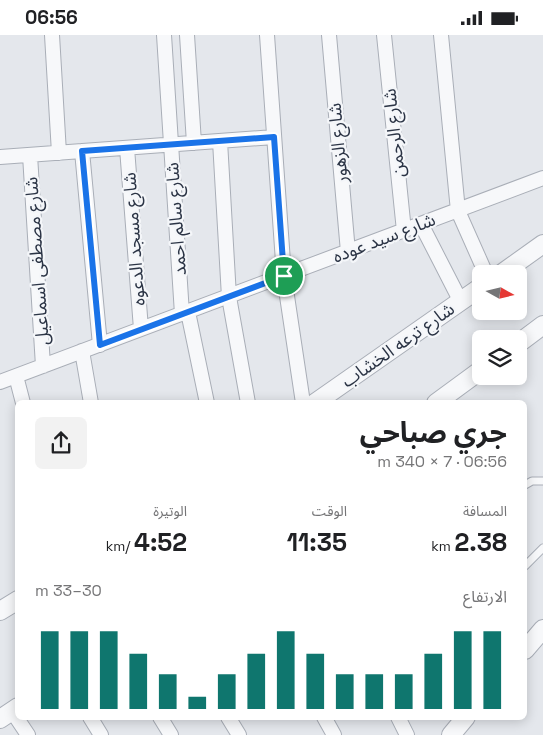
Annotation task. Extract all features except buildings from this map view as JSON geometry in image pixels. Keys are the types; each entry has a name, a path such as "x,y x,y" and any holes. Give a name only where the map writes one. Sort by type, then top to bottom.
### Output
{"street":[{"path":"52,35 59,153"},
{"name":"شارع سالم احمد","path":"164,35 185,313 206,400"},
{"path":"187,35 194,143"},
{"path":"267,35 284,276 303,400"},
{"name":"شارع الزهور","path":"329,35 348,252"},
{"name":"شارع الرحمن","path":"384,35 404,231"},
{"path":"441,35 458,211 482,265"},
{"path":"0,157 274,137"},
{"path":"220,141 229,297 247,400"},
{"name":"شارع مسجد الدعوه","path":"127,148 141,329"},
{"path":"82,151 100,345"},
{"name":"شارع مصطفى اسماعيل","path":"30,155 43,366"},
{"name":"شارع سيد عوده","path":"0,382 543,179"},
{"path":"421,224 461,302"},
{"path":"514,265 543,244"},
{"name":"شارع ترعه الخشاب","path":"319,400 472,294"},
{"path":"527,337 543,325"},
{"path":"82,351 90,400"},
{"path":"16,376 22,400"},
{"path":"440,400 472,377"},
{"path":"0,610 15,601"},
{"path":"527,648 543,629"},
{"path":"16,720 28,735"},
{"path":"92,720 101,735"},
{"path":"162,720 171,735"},
{"path":"230,720 239,735"},
{"path":"326,720 334,735"},
{"path":"400,720 407,735"}],"lane":[{"path":"527,484 532,481 543,481"},
{"path":"527,564 543,548"}],"route":[{"path":"274,137 284,276 100,345 82,151 274,137"}]}
